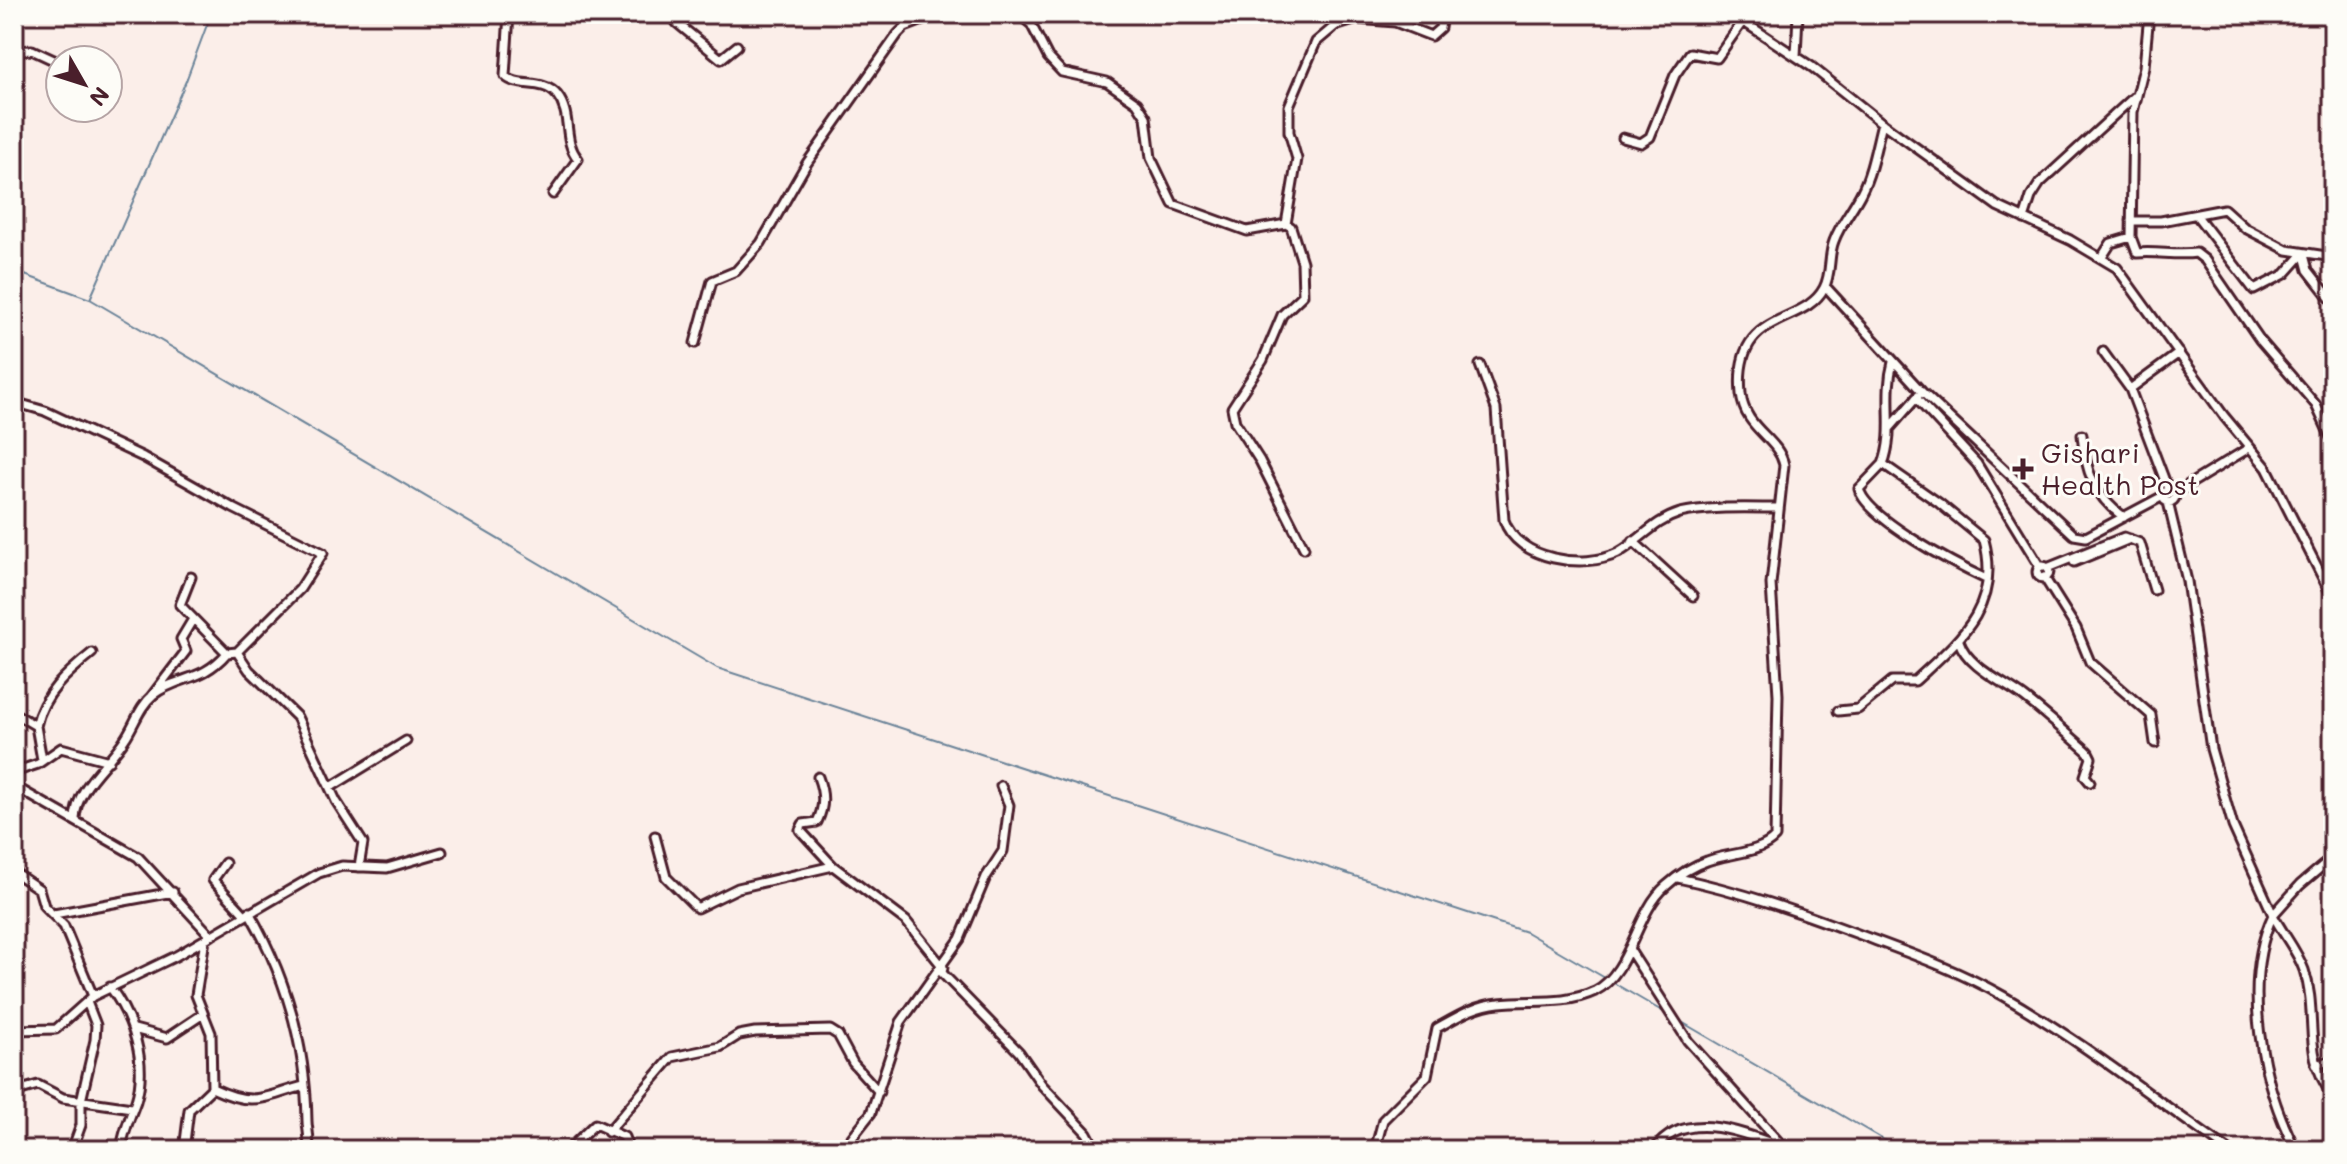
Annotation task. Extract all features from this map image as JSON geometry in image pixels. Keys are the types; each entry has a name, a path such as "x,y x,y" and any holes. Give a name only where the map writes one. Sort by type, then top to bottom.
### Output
{"street":[{"path":"509,14 505,76 510,80 545,86 557,95 567,116 567,145 578,159 553,194"},
{"path":"671,14 720,58 737,46"},
{"path":"695,343 712,281 736,271 761,243 807,163 898,34 905,27 939,14"},
{"path":"1019,14 1031,24 1048,57 1062,72 1107,82 1137,103 1146,117 1151,158 1173,204 1247,231 1286,224 1291,227 1300,252 1303,295 1282,315 1263,360 1232,408 1235,422 1260,461 1304,548"},
{"path":"1286,224 1297,159 1289,132 1289,106 1316,42 1335,26 1357,19 1386,20 1431,36 1440,28 1442,14"},
{"path":"1732,14 1796,56 1997,206 2102,257 2130,284 2249,448 2267,468 2333,598"},
{"path":"1796,56 1798,14"},
{"path":"2149,14 2144,67 2134,97 2131,237 2137,253 2158,250 2180,257 2196,253 2205,260 2260,340 2316,405 2333,442"},
{"path":"1623,138 1641,143 1650,137 1675,75 1690,53 1717,58 1743,21"},
{"path":"14,51 32,50 44,56"},
{"path":"2024,219 2031,197 2040,183 2134,97"},
{"path":"1375,1150 1380,1125 1427,1076 1437,1028 1481,1006 1540,1004 1589,993 1607,982 1629,949 1655,898 1678,878 1703,862 1749,850 1775,837 1778,695 1771,613 1784,474 1782,458 1747,416 1741,372 1749,348 1767,324 1817,298 1825,286 1833,244 1867,181 1882,123"},
{"path":"2131,221 2197,216 2224,209 2245,228 2303,255 2333,257"},
{"path":"2197,216 2254,290 2285,274 2303,255"},
{"path":"2102,257 2111,243 2131,237"},
{"path":"2303,255 2308,270 2333,302"},
{"path":"1825,286 1977,464 2045,571 2099,673 2151,715 2155,743"},
{"path":"2103,352 2130,389 2169,495 2187,581 2209,740 2233,826 2273,915 2304,970 2316,1065 2333,1096"},
{"path":"2130,389 2179,353"},
{"path":"1893,362 1886,397 1890,428 1883,464 1861,485 1859,494 1895,526 1986,579"},
{"path":"1480,365 1496,409 1504,520 1512,535 1531,550 1553,559 1611,555 1663,519 1690,511 1779,508"},
{"path":"1919,395 2074,535 2086,537 2169,495 2249,448"},
{"path":"1890,428 1919,395"},
{"path":"14,402 45,411 143,457 233,508 323,553 300,589 237,652 227,653 205,674 151,697"},
{"path":"2082,435 2092,482 2101,498 2124,517"},
{"path":"1838,711 1858,709 1892,681 1912,684 1959,641 1973,623 1986,579 1985,544 1981,537 1883,464"},
{"path":"2086,537 2095,549"},
{"path":"2045,571 2124,537 2140,543 2154,590"},
{"path":"2045,571 2130,539"},
{"path":"1633,541 1693,596"},
{"path":"191,577 180,605 227,653"},
{"path":"75,820 75,810 90,781 109,761 186,651 181,639 193,619"},
{"path":"1959,641 1963,650 1992,677 2026,699 2088,752 2091,758 2085,776 2090,782"},
{"path":"237,652 249,670 297,717 347,821 363,843 359,867"},
{"path":"42,760 36,726 40,709 51,693 92,653"},
{"path":"14,713 36,726"},
{"path":"331,787 406,741"},
{"path":"14,772 61,748 109,761"},
{"path":"818,777 823,791 821,814 817,822 803,824 800,830 833,866 906,921 943,967 942,973 1019,1052 1042,1085 1087,1133 1096,1150"},
{"path":"14,786 129,851 173,892 208,938"},
{"path":"842,1150 864,1125 879,1092 901,1022 943,967 1005,845 1009,805 1001,786"},
{"path":"655,836 666,877 699,908 738,888 833,866"},
{"path":"14,1030 56,1029 90,999 110,987 208,938 319,873 342,866 387,868 442,852"},
{"path":"2296,1150 2281,1121 2267,1076 2257,990 2259,950 2273,915 2300,885 2333,857"},
{"path":"225,863 213,880 247,913 274,959 290,1005 304,1086 309,1143 305,1150"},
{"path":"14,872 39,889 41,901 70,936 96,1025 81,1101 81,1125 72,1150"},
{"path":"1678,878 1728,889 1900,949 1994,992 2062,1033 2228,1150"},
{"path":"54,914 173,892"},
{"path":"184,1150 189,1110 212,1088 211,1033 196,987 208,938"},
{"path":"1629,949 1688,1041 1785,1149"},
{"path":"110,987 134,1029 140,1064 121,1150"},
{"path":"134,1029 167,1038 203,1014"},
{"path":"608,1132 672,1057 720,1047 739,1035 755,1032 830,1030 838,1035 853,1063 879,1092"},
{"path":"2316,1065 2333,1060"},
{"path":"14,1092 38,1085 63,1098 132,1108"},
{"path":"212,1088 238,1100 252,1102 304,1086"},
{"path":"568,1150 595,1124 624,1137 627,1145 624,1150"},
{"path":"1654,1150 1667,1133 1691,1126 1738,1131 1785,1149"}],"waterway":[{"path":"90,299 186,81 211,14"},
{"path":"14,271 90,299 717,668 1526,932 1667,1014"},
{"path":"1680,1021 1901,1150"}],"place":[{"name":"Gishari Health Post","path":"2023,469"}]}
